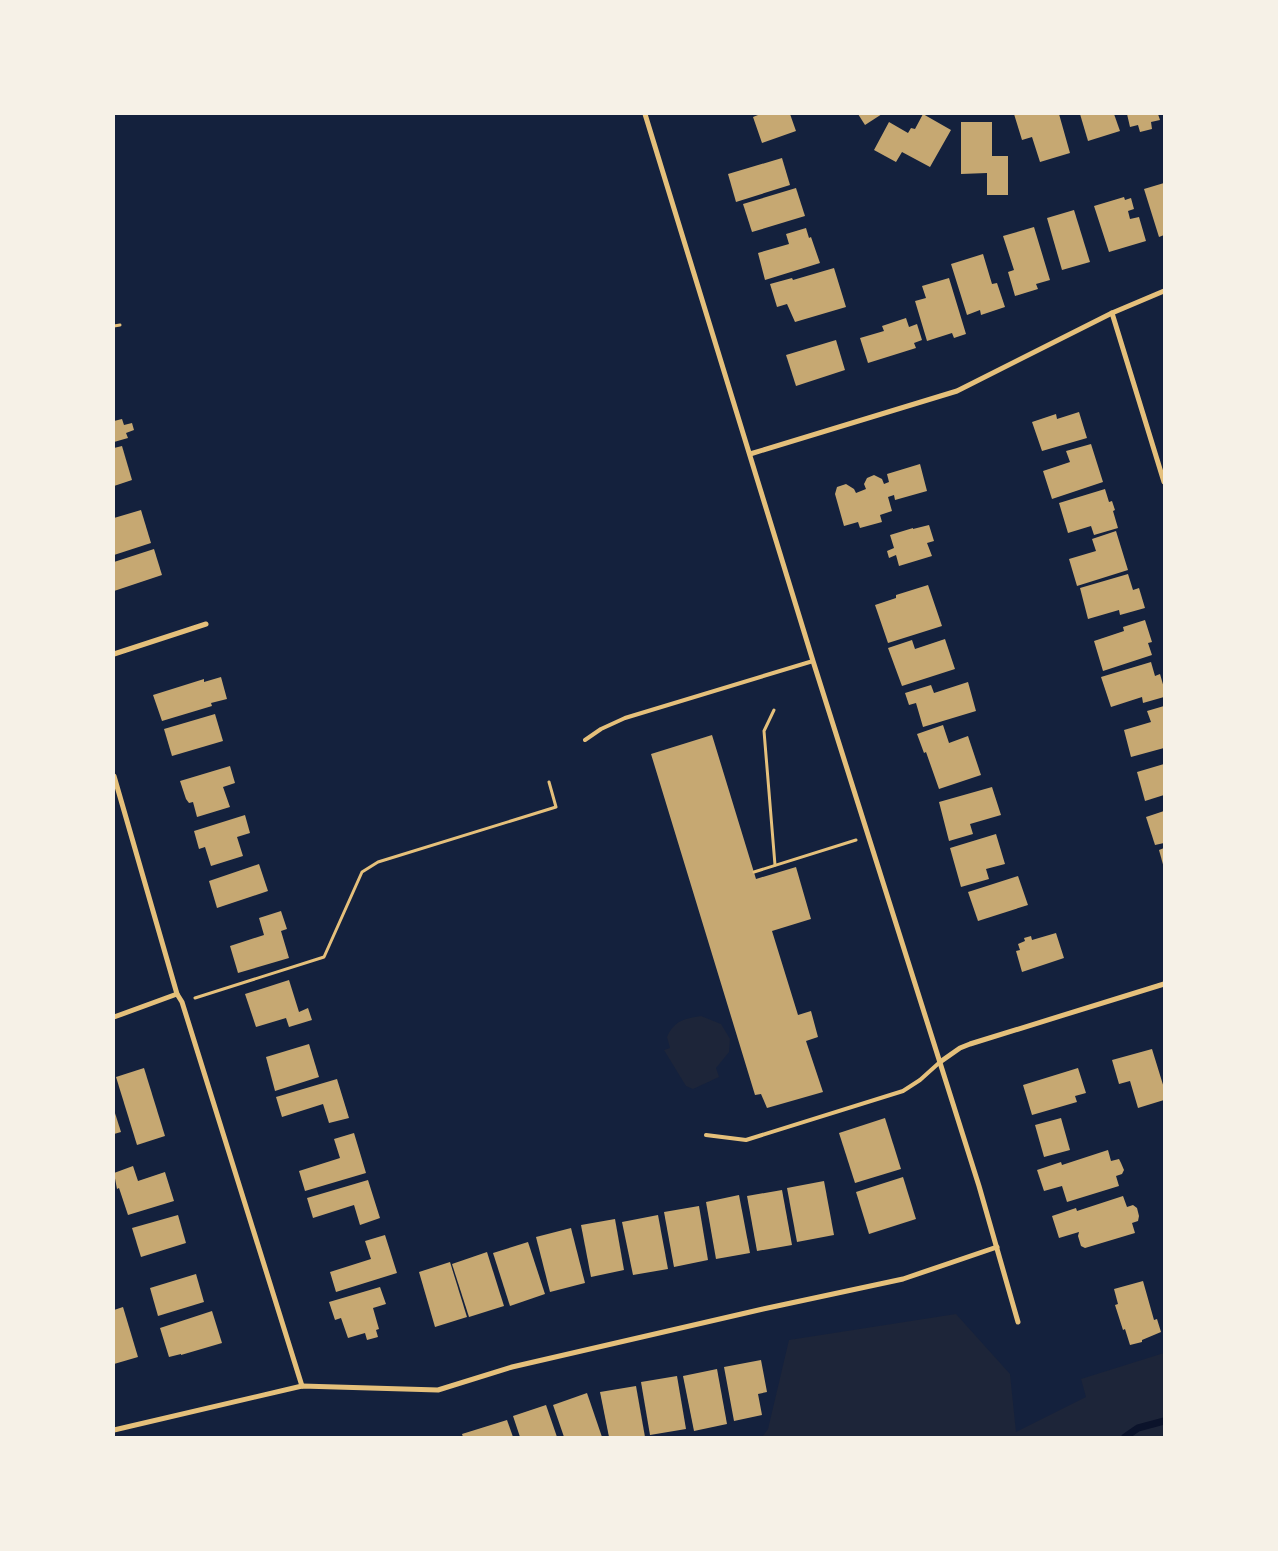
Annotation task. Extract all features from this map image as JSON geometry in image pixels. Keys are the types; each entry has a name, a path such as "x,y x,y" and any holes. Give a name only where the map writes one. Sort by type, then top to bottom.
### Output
{"street":[{"path":"645,114 940,1062 1018,1322"},
{"path":"750,454 957,391 1112,313 1164,291"},
{"path":"1112,313 1164,482"},
{"path":"114,654 206,624"},
{"path":"114,776 177,994 182,1002 302,1386"},
{"path":"940,1062 960,1048 970,1044 1164,984"},
{"path":"114,1017 177,994"},
{"path":"114,1430 302,1386 438,1390 512,1367 903,1279 997,1247"}],"lane":[{"path":"585,740 601,729 625,718 814,661"},
{"path":"706,1135 746,1140 903,1091 920,1080 940,1062"}],"path":[{"path":"114,326 120,324"},
{"path":"774,710 764,731 775,865"},
{"path":"182,1002 324,957 362,872 378,862 556,806 549,782"},
{"path":"754,872 869,837"}],"shaded area":[{"path":"701,1016 721,1024 730,1039 729,1052 716,1068 719,1077 693,1089 686,1086 664,1050 670,1048 667,1037 673,1027 685,1019"},
{"path":"956,1314 1010,1374 1016,1432 1086,1397 1081,1379 1164,1353 1164,1437 762,1437 768,1429 789,1340"}],"building":[{"path":"758,114 790,114 796,131 762,143 753,117"},
{"path":"858,114 882,114 865,125"},
{"path":"923,114 951,130 930,167 902,152 896,162 874,150 889,122 908,133 911,128 915,129"},
{"path":"1014,114 1059,114 1070,153 1040,162 1032,137 1022,140"},
{"path":"1080,114 1114,114 1120,131 1088,141"},
{"path":"1127,114 1158,114 1160,120 1151,122 1152,129 1140,132 1138,125 1130,127"},
{"path":"961,122 992,122 992,156 1008,156 1008,195 987,195 987,173 961,174"},
{"path":"782,158 790,185 736,202 728,174"},
{"path":"1164,183 1164,235 1159,237 1144,189"},
{"path":"796,188 805,216 752,232 743,204"},
{"path":"1124,197 1125,200 1131,198 1134,209 1128,211 1130,219 1139,217 1146,241 1109,252 1094,206"},
{"path":"1074,210 1090,262 1062,270 1047,218"},
{"path":"1034,227 1050,280 1036,284 1038,289 1015,296 1008,272 1014,270 1003,236"},
{"path":"806,228 820,263 765,280 758,253 789,244 786,234"},
{"path":"983,254 992,284 997,283 1005,307 981,315 980,310 967,315 951,264"},
{"path":"834,268 846,307 795,322 787,304 777,307 770,284 792,278 793,280"},
{"path":"949,278 966,334 954,338 952,333 927,341 915,301 926,298 922,286"},
{"path":"906,318 909,327 917,324 922,340 914,343 916,348 868,363 860,338 884,331 882,326"},
{"path":"836,340 845,370 796,386 786,355"},
{"path":"1079,412 1087,438 1042,451 1032,422 1056,414 1057,419"},
{"path":"122,419 124,425 132,423 134,430 126,433 128,438 114,442 114,421"},
{"path":"1091,444 1103,482 1052,499 1043,471 1070,462 1066,451"},
{"path":"122,446 132,480 114,486 114,448"},
{"path":"920,464 927,491 895,500 894,495 888,497 892,511 880,515 882,522 860,528 858,522 844,526 835,494 837,487 846,484 854,489 856,493 866,489 864,484 867,478 874,475 882,479 884,484 889,482 887,474"},
{"path":"1105,489 1109,502 1112,501 1115,510 1113,511 1118,528 1094,535 1091,526 1068,533 1059,503"},
{"path":"141,510 151,543 114,555 114,518"},
{"path":"929,525 934,541 927,543 932,556 899,566 896,555 889,558 887,551 894,548 890,535"},
{"path":"1116,531 1128,570 1077,586 1069,559 1096,551 1092,539"},
{"path":"154,549 162,575 114,591 114,562"},
{"path":"1128,574 1133,590 1139,588 1145,608 1120,615 1119,610 1088,619 1080,588"},
{"path":"928,585 942,626 888,643 875,605 896,598 896,595"},
{"path":"1145,620 1152,642 1148,643 1152,655 1103,671 1094,641 1124,631 1123,627"},
{"path":"945,639 955,669 902,686 888,648 912,640 915,649"},
{"path":"1151,662 1155,676 1160,674 1164,688 1164,697 1143,703 1142,697 1111,707 1101,677"},
{"path":"221,677 227,699 211,703 212,706 162,721 153,695 204,679 204,682"},
{"path":"968,682 976,711 923,727 916,703 909,705 905,693 931,685 934,693"},
{"path":"1164,706 1164,748 1131,757 1124,730 1151,722 1147,711"},
{"path":"215,714 223,741 172,756 164,729"},
{"path":"943,725 949,743 968,736 981,775 939,789 926,752 924,753 917,734"},
{"path":"712,735 756,879 796,867 811,919 772,931 798,1015 811,1011 818,1037 806,1041 823,1092 767,1108 761,1094 755,1095 651,754"},
{"path":"1164,764 1164,795 1145,801 1137,772"},
{"path":"230,766 235,783 223,787 230,807 197,817 193,802 189,803 186,799 180,781"},
{"path":"992,787 1001,815 970,824 973,834 949,841 939,802"},
{"path":"1164,811 1164,843 1155,845 1146,817"},
{"path":"245,815 250,833 237,837 243,856 211,866 205,847 199,849 194,831"},
{"path":"996,834 1005,864 986,869 989,879 961,887 950,848"},
{"path":"1164,848 1164,868 1159,850"},
{"path":"259,864 268,891 217,908 209,881"},
{"path":"1018,876 1028,905 978,921 968,892"},
{"path":"281,911 287,929 281,931 289,958 238,973 230,946 264,935 259,918"},
{"path":"1056,933 1064,958 1022,972 1016,951 1020,950 1018,944 1025,941 1024,938 1031,936 1032,940"},
{"path":"289,980 299,1012 308,1008 312,1020 289,1027 286,1018 256,1027 245,994"},
{"path":"309,1044 319,1077 275,1091 266,1057"},
{"path":"1152,1049 1164,1088 1164,1100 1138,1108 1130,1081 1119,1084 1112,1060"},
{"path":"144,1068 165,1136 137,1145 116,1077"},
{"path":"1078,1068 1086,1093 1075,1096 1077,1102 1032,1115 1023,1085"},
{"path":"337,1079 349,1118 329,1123 323,1104 282,1117 276,1097"},
{"path":"114,1110 121,1132 114,1134"},
{"path":"885,1118 901,1169 855,1183 839,1133"},
{"path":"1061,1118 1070,1150 1044,1157 1035,1125"},
{"path":"354,1133 366,1173 305,1191 299,1171 340,1158 334,1139"},
{"path":"1108,1150 1111,1161 1119,1159 1124,1170 1122,1174 1116,1176 1119,1186 1067,1202 1062,1186 1044,1191 1037,1170 1061,1162 1062,1165"},
{"path":"133,1166 138,1181 165,1172 174,1201 128,1215 119,1188 117,1189 114,1173"},
{"path":"903,1177 916,1219 869,1234 856,1192"},
{"path":"368,1180 380,1218 360,1225 354,1205 313,1218 307,1198"},
{"path":"824,1181 834,1235 797,1242 787,1188"},
{"path":"782,1190 792,1245 757,1251 747,1196"},
{"path":"739,1195 750,1253 716,1259 706,1202"},
{"path":"1123,1196 1127,1207 1133,1205 1137,1208 1138,1221 1132,1223 1135,1233 1085,1248 1081,1246 1078,1236 1079,1232 1059,1238 1052,1216 1076,1208 1077,1211"},
{"path":"699,1206 708,1260 674,1267 664,1212"},
{"path":"178,1215 186,1243 141,1257 132,1228"},
{"path":"658,1215 668,1269 633,1275 622,1222"},
{"path":"615,1219 624,1270 591,1277 581,1225"},
{"path":"571,1228 585,1283 550,1292 536,1237"},
{"path":"385,1235 397,1273 336,1292 330,1272 371,1259 365,1241"},
{"path":"528,1242 545,1294 510,1306 493,1253"},
{"path":"487,1252 504,1306 469,1317 452,1264"},
{"path":"450,1262 467,1317 435,1327 419,1272"},
{"path":"196,1274 204,1302 158,1316 150,1288"},
{"path":"1143,1281 1154,1320 1157,1319 1161,1332 1142,1340 1142,1342 1130,1345 1115,1305 1118,1304 1114,1289"},
{"path":"380,1287 386,1304 373,1308 379,1329 376,1330 378,1337 367,1340 365,1333 348,1338 341,1318 335,1320 329,1302"},
{"path":"123,1307 138,1357 114,1364 114,1310"},
{"path":"212,1311 222,1343 169,1357 160,1328"},
{"path":"761,1360 767,1392 758,1394 762,1415 734,1421 724,1367"},
{"path":"717,1369 727,1424 694,1431 683,1376"},
{"path":"677,1376 686,1429 650,1435 641,1382"},
{"path":"636,1386 645,1437 609,1437 600,1392"},
{"path":"587,1393 602,1437 564,1437 553,1405"},
{"path":"546,1405 557,1437 520,1437 513,1416"},
{"path":"507,1420 513,1437 463,1437 462,1434"}],"waterway":[{"path":"1125,1437 1138,1428 1164,1421"}]}
